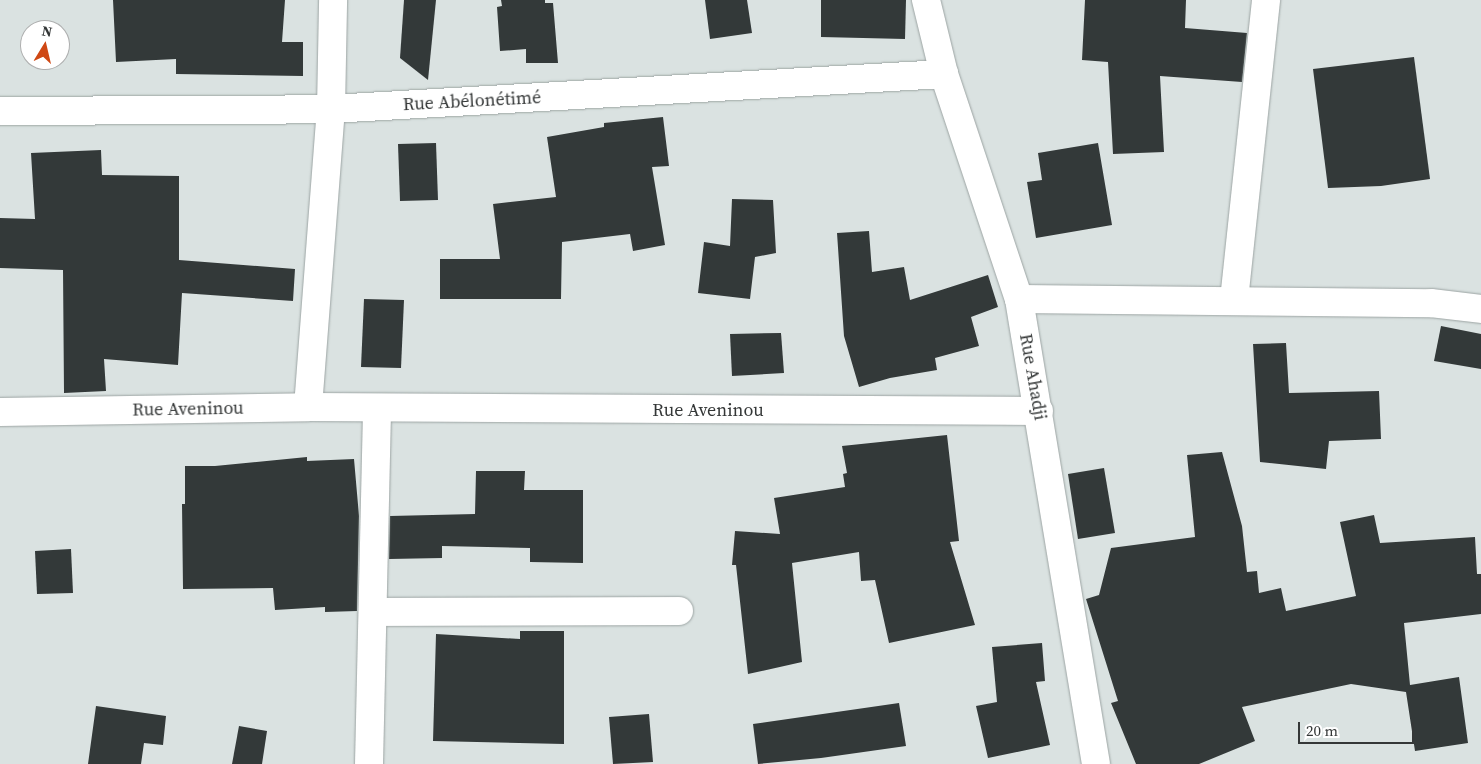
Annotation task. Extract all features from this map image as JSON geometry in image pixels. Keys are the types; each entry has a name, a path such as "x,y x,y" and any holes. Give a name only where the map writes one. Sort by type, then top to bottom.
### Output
{"street":[{"path":"308,407 331,109 334,0"},
{"name":"Rue Ahadji","path":"926,0 944,74 1019,299 1096,764"},
{"path":"1234,300 1266,0"},
{"name":"Rue Abélonétimé","path":"0,111 331,109 944,74"},
{"path":"1019,299 1431,303 1481,309"},
{"name":"Rue Aveninou","path":"0,412 308,407 1039,411"},
{"path":"369,764 377,408"},
{"path":"373,612 678,611"}],"building":[{"path":"113,0 285,0 282,42 303,42 303,76 176,74 176,59 116,62"},
{"path":"404,0 436,0 428,80 400,58"},
{"path":"501,0 545,0 545,3 553,3 558,63 526,63 526,49 500,51 497,7 502,6"},
{"path":"705,0 747,0 752,33 710,39"},
{"path":"821,0 906,0 905,39 821,37"},
{"path":"1085,0 1186,0 1185,28 1247,33 1242,82 1160,76 1164,152 1113,154 1108,62 1082,60"},
{"path":"1414,57 1430,179 1381,186 1328,188 1313,69"},
{"path":"663,117 669,166 652,167 665,245 633,251 630,234 562,242 561,299 440,299 440,259 500,259 493,204 556,197 547,137 604,127 604,123"},
{"path":"436,143 438,200 400,201 398,144"},
{"path":"1098,143 1112,225 1036,238 1027,182 1042,180 1038,153"},
{"path":"101,150 102,175 179,176 179,260 295,269 293,301 182,293 178,365 104,359 106,391 64,393 63,270 0,268 0,218 35,219 31,153"},
{"path":"732,199 773,200 776,253 755,257 750,299 698,293 704,242 730,246"},
{"path":"869,231 872,272 904,267 910,300 988,275 998,307 971,317 979,346 935,358 937,370 890,378 859,387 844,336 837,233"},
{"path":"364,299 404,300 401,368 361,367"},
{"path":"1441,326 1481,334 1481,369 1434,361"},
{"path":"781,333 784,373 732,376 730,334"},
{"path":"1286,343 1289,393 1379,391 1381,439 1329,441 1326,469 1260,462 1253,344"},
{"path":"947,435 959,541 950,542 975,625 889,643 875,580 861,581 859,552 792,563 802,662 748,674 736,565 732,565 735,531 780,534 774,498 845,487 843,474 847,473 842,446"},
{"path":"1222,452 1242,526 1247,572 1257,571 1259,593 1281,588 1286,611 1356,596 1340,522 1374,515 1380,543 1475,537 1477,574 1481,574 1481,614 1404,623 1410,685 1459,677 1468,743 1415,751 1406,692 1351,684 1242,707 1255,741 1199,764 1136,764 1111,703 1118,701 1086,599 1099,595 1111,548 1195,537 1187,455"},
{"path":"307,457 307,461 354,459 359,516 357,611 325,612 325,607 275,610 273,588 183,589 182,504 185,504 185,466 215,466"},
{"path":"1104,468 1115,533 1078,539 1068,474"},
{"path":"476,471 525,471 524,490 583,490 583,563 530,562 530,548 442,546 442,558 389,559 390,516 475,514"},
{"path":"71,549 73,593 37,594 35,551"},
{"path":"520,631 564,631 564,744 433,741 436,634 520,639"},
{"path":"1042,643 1045,681 1036,682 1050,745 988,758 976,706 997,702 992,647"},
{"path":"899,703 906,746 821,758 758,764 753,724"},
{"path":"96,706 166,716 163,745 144,743 141,764 88,764"},
{"path":"649,714 653,762 613,764 609,717"},
{"path":"239,726 267,731 262,764 232,764"}]}
